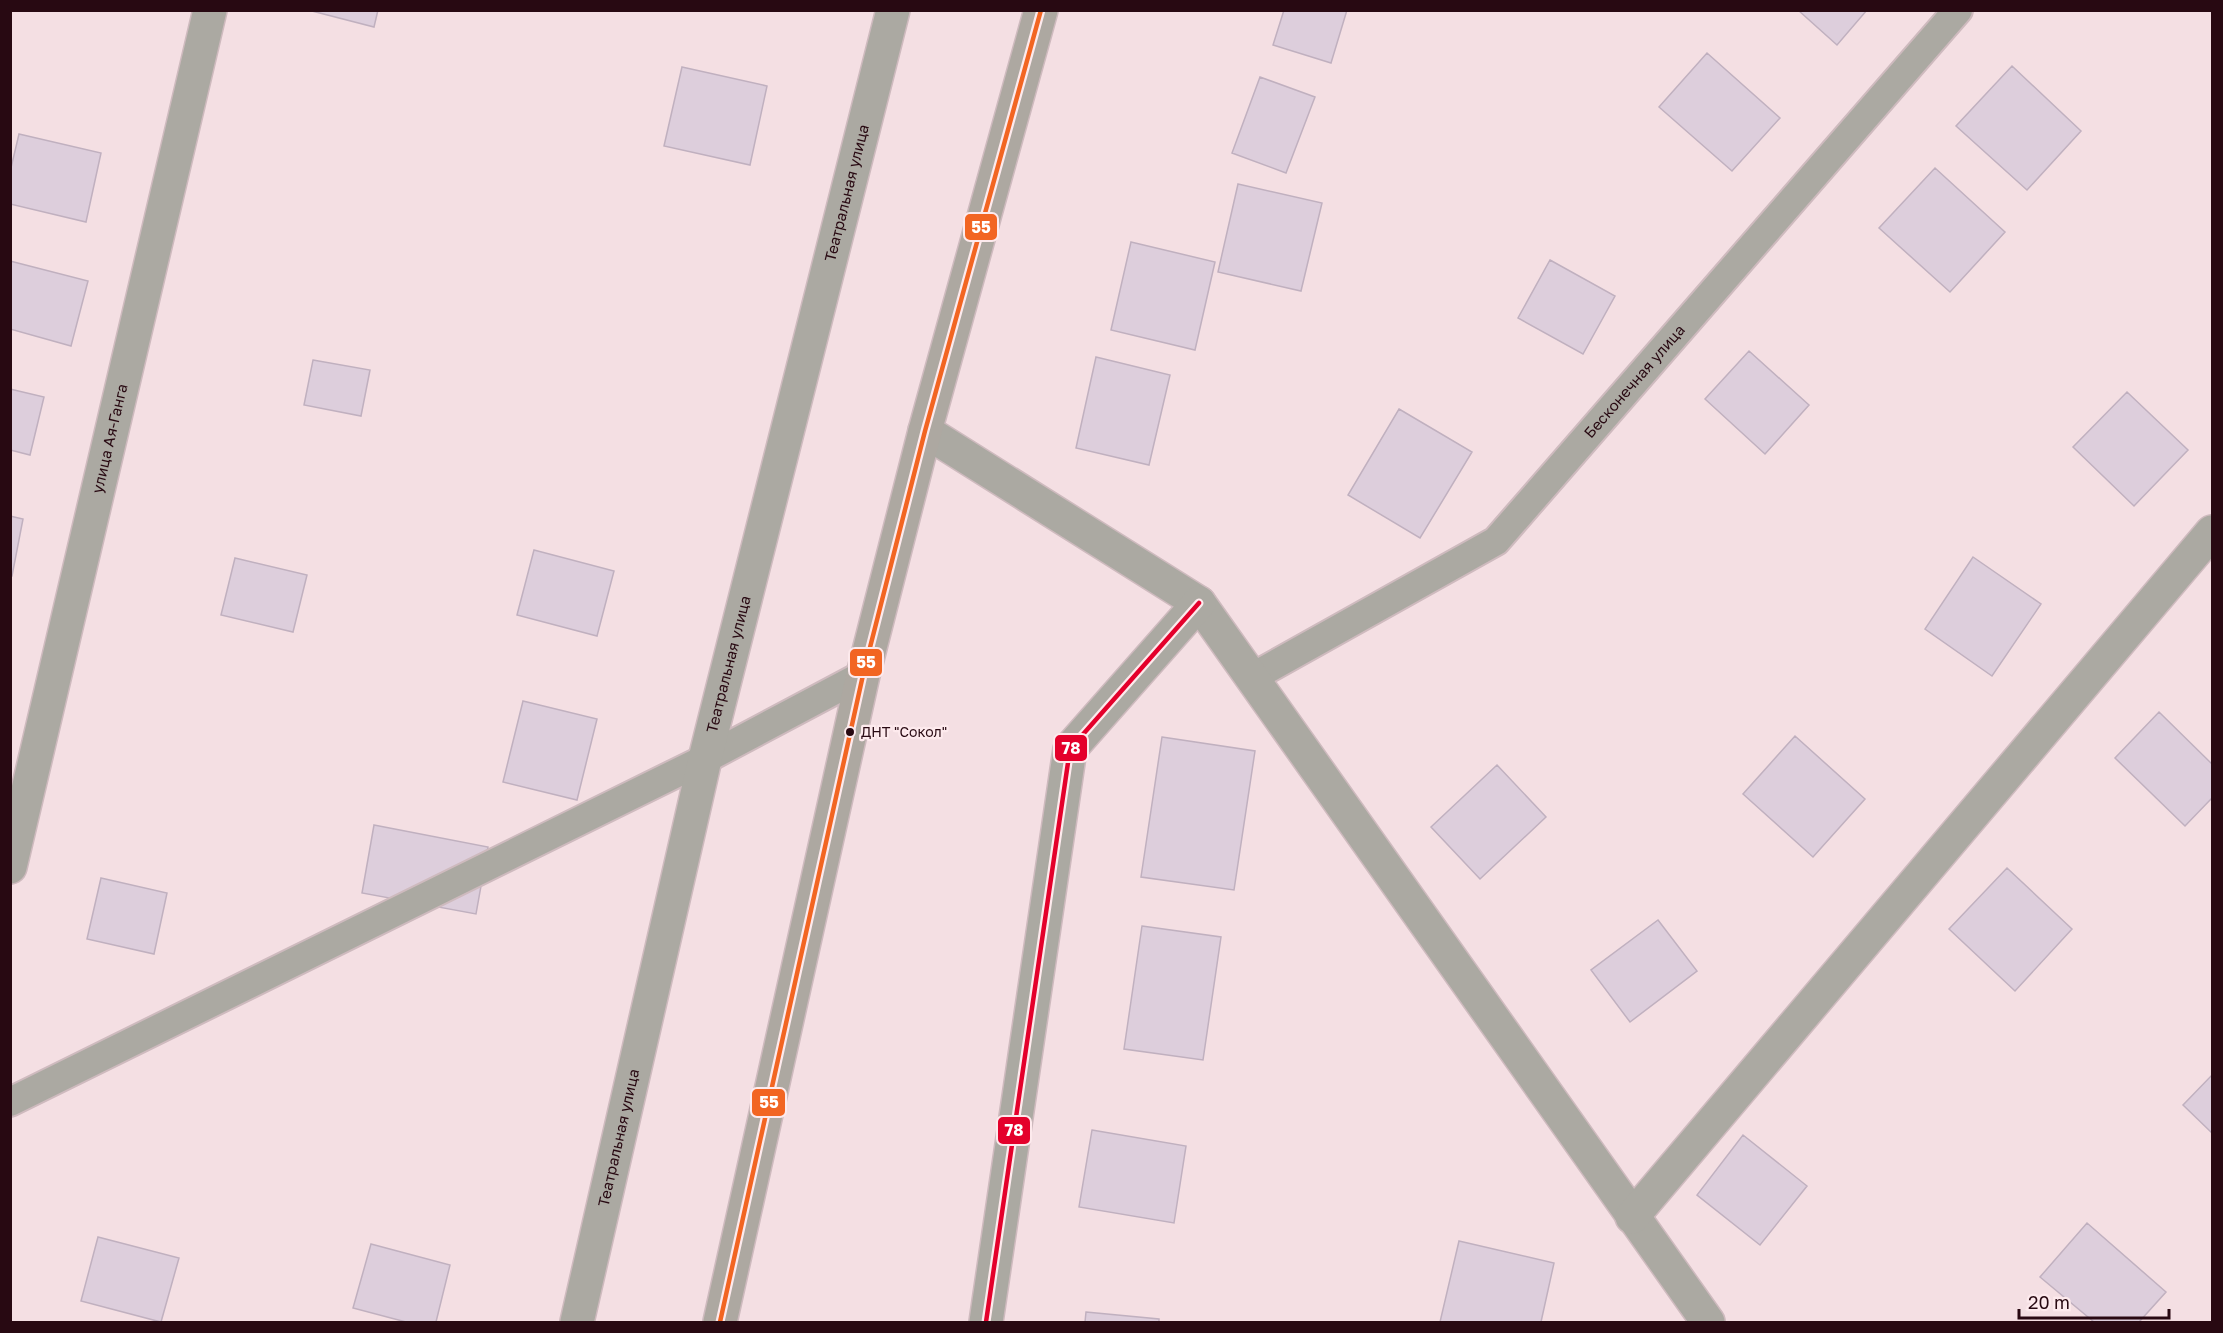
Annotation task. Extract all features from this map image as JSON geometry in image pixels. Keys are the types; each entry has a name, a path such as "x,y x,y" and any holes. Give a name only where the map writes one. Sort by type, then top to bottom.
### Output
{"street":[{"name":"улица Ая-Ганга","path":"10,867 210,10"},
{"name":"Театральная улица","path":"577,1323 705,759 893,10"},
{"path":"720,1323 862,675 925,431 1041,10"},
{"path":"925,431 1199,603 1708,1323"},
{"path":"1632,1217 2212,532"},
{"path":"986,1323 1070,749 1199,603"}],"lane":[{"name":"Бесконечная улица","path":"1251,678 1496,541 1958,10"},
{"path":"10,1102 705,759 862,675"}],"building":[{"path":"308,10 378,10 374,27"},
{"path":"1284,10 1347,10 1331,63 1273,45"},
{"path":"1798,10 1867,10 1837,45"},
{"path":"1707,53 1780,118 1732,171 1659,107"},
{"path":"2012,66 2081,131 2027,190 1956,126"},
{"path":"682,67 767,86 750,165 664,146"},
{"path":"1260,77 1315,97 1286,173 1232,153"},
{"path":"19,134 101,153 86,222 10,204 10,172"},
{"path":"1935,168 2005,232 1950,292 1879,228"},
{"path":"1238,184 1322,203 1301,291 1218,272"},
{"path":"1131,242 1215,262 1195,350 1111,330"},
{"path":"1550,260 1615,296 1583,354 1518,318"},
{"path":"10,261 88,281 71,346 10,329"},
{"path":"1749,351 1809,405 1765,454 1705,399"},
{"path":"1096,357 1170,375 1149,465 1076,448"},
{"path":"313,360 370,370 361,416 304,405"},
{"path":"10,389 44,397 30,455 10,450"},
{"path":"2127,392 2188,450 2134,506 2073,447"},
{"path":"1399,409 1472,452 1420,538 1348,495"},
{"path":"10,516 23,519 12,576 10,576"},
{"path":"534,550 614,571 597,636 517,615"},
{"path":"1973,557 2041,604 1992,676 1925,629"},
{"path":"235,558 307,575 293,632 221,615"},
{"path":"523,701 597,719 577,800 503,782"},
{"path":"2159,712 2212,764 2212,798 2185,826 2115,758"},
{"path":"1795,736 1865,799 1813,857 1743,794"},
{"path":"1162,737 1255,751 1234,890 1141,877"},
{"path":"1497,765 1546,817 1480,879 1431,827"},
{"path":"374,825 488,847 476,914 362,893"},
{"path":"2007,868 2072,929 2015,991 1949,929"},
{"path":"101,878 167,893 154,954 87,939"},
{"path":"1658,920 1697,971 1630,1022 1591,970"},
{"path":"1142,926 1221,937 1203,1060 1124,1049"},
{"path":"2212,1075 2212,1133 2183,1105"},
{"path":"1092,1130 1186,1146 1174,1223 1079,1207"},
{"path":"1743,1135 1807,1186 1760,1245 1697,1195"},
{"path":"2087,1223 2166,1292 2139,1322 2094,1322 2040,1277"},
{"path":"98,1237 179,1258 161,1322 81,1301"},
{"path":"1459,1241 1554,1263 1541,1322 1440,1322"},
{"path":"371,1244 450,1265 436,1322 406,1322 353,1308"},
{"path":"1086,1312 1159,1319 1159,1322 1085,1322"}],"transit line":[{"name":"55","path":"720,1322 863,675 925,431 1041,10"},
{"name":"78","path":"986,1322 1070,749 1199,603"}],"place":[{"name":"ДНТ \"Сокол\"","path":"850,732"}]}
